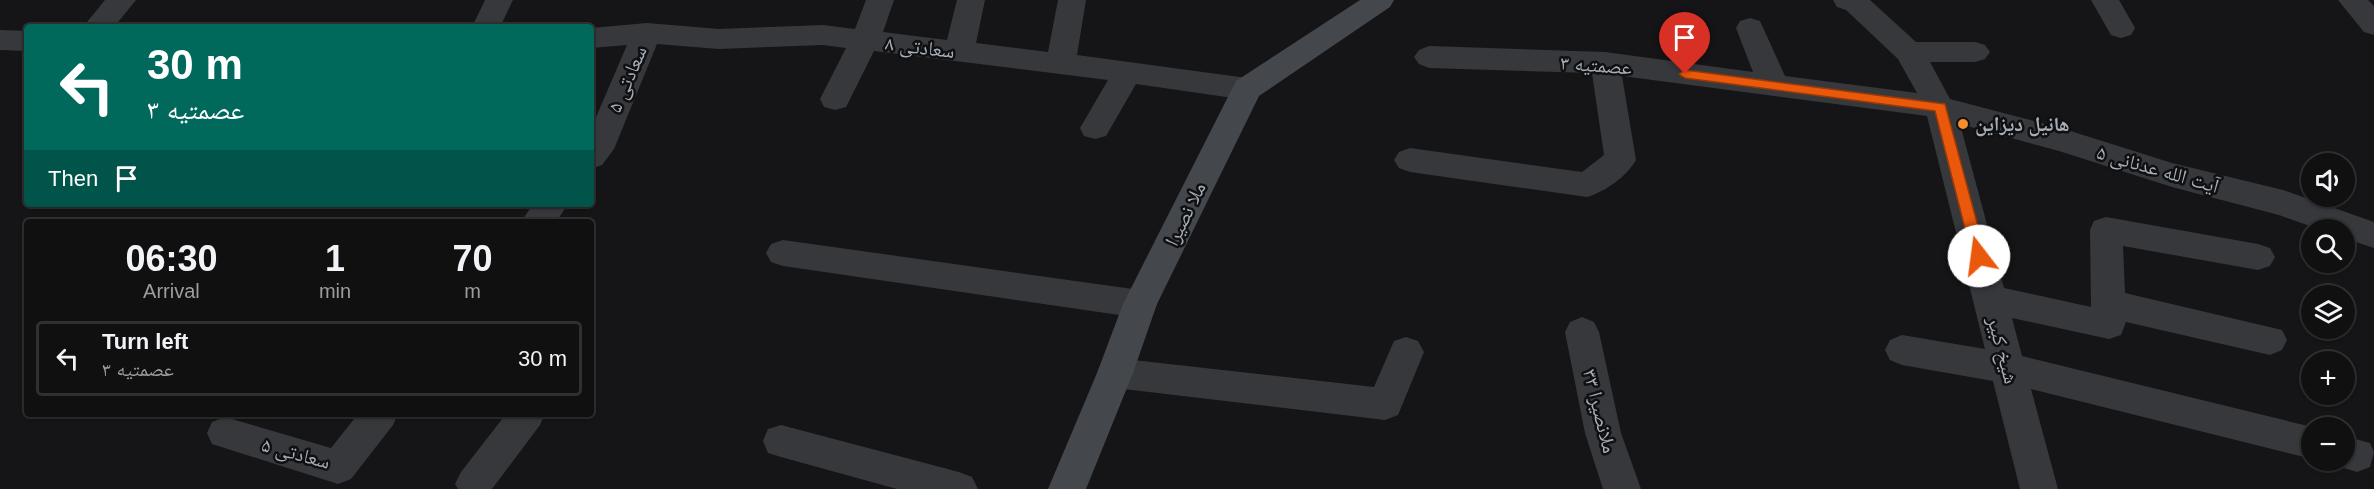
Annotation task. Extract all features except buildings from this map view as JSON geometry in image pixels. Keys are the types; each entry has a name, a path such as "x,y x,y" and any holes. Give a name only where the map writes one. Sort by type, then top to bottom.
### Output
{"street":[{"path":"100,24 122,0"},
{"path":"487,24 499,0"},
{"path":"836,99 865,40 880,0"},
{"path":"959,52 970,0"},
{"path":"1061,64 1072,0"},
{"name":"ملا نصیرا","path":"1067,489 1115,373 1140,304 1247,89 1380,0"},
{"name":"شیخ کبیر","path":"1847,0 1856,3 1909,52 1940,107 2039,489"},
{"path":"2105,0 2121,28"},
{"path":"2352,0 2374,25"},
{"path":"1750,28 1774,86"},
{"name":"سعادتی ۸","path":"594,38 647,33 719,39 823,36 1128,72 1247,89"},
{"name":"سعادتی ۵","path":"594,154 598,149 647,33"},
{"path":"0,40 24,41"},
{"path":"1909,52 1975,52"},
{"name":"عصمتیه ۳","path":"1429,57 1605,63 1940,107"},
{"path":"1410,160 1587,185 1620,160 1605,63"},
{"path":"1095,128 1128,72"},
{"name":"آیت الله عدنانی ۵","path":"1940,107 2061,140 2172,175 2283,203 2374,235"},
{"path":"540,219 550,207"},
{"path":"1990,299 2109,325 2106,230 2258,256"},
{"path":"783,253 1140,304"},
{"path":"2109,304 2270,340"},
{"name":"ملانصیرا ۳۳","path":"1582,332 1603,433 1622,489"},
{"path":"1902,350 2008,368 2301,440"},
{"path":"1115,373 1385,404 1406,352"},
{"name":"سعادتی ۵","path":"225,433 338,467 378,417"},
{"path":"474,484 525,417"},
{"path":"781,441 959,489"}],"place":[{"name":"هانیل دیزاین","path":"1963,124"}],"route":[{"path":"1685,74 1940,107 1979,256"}]}
